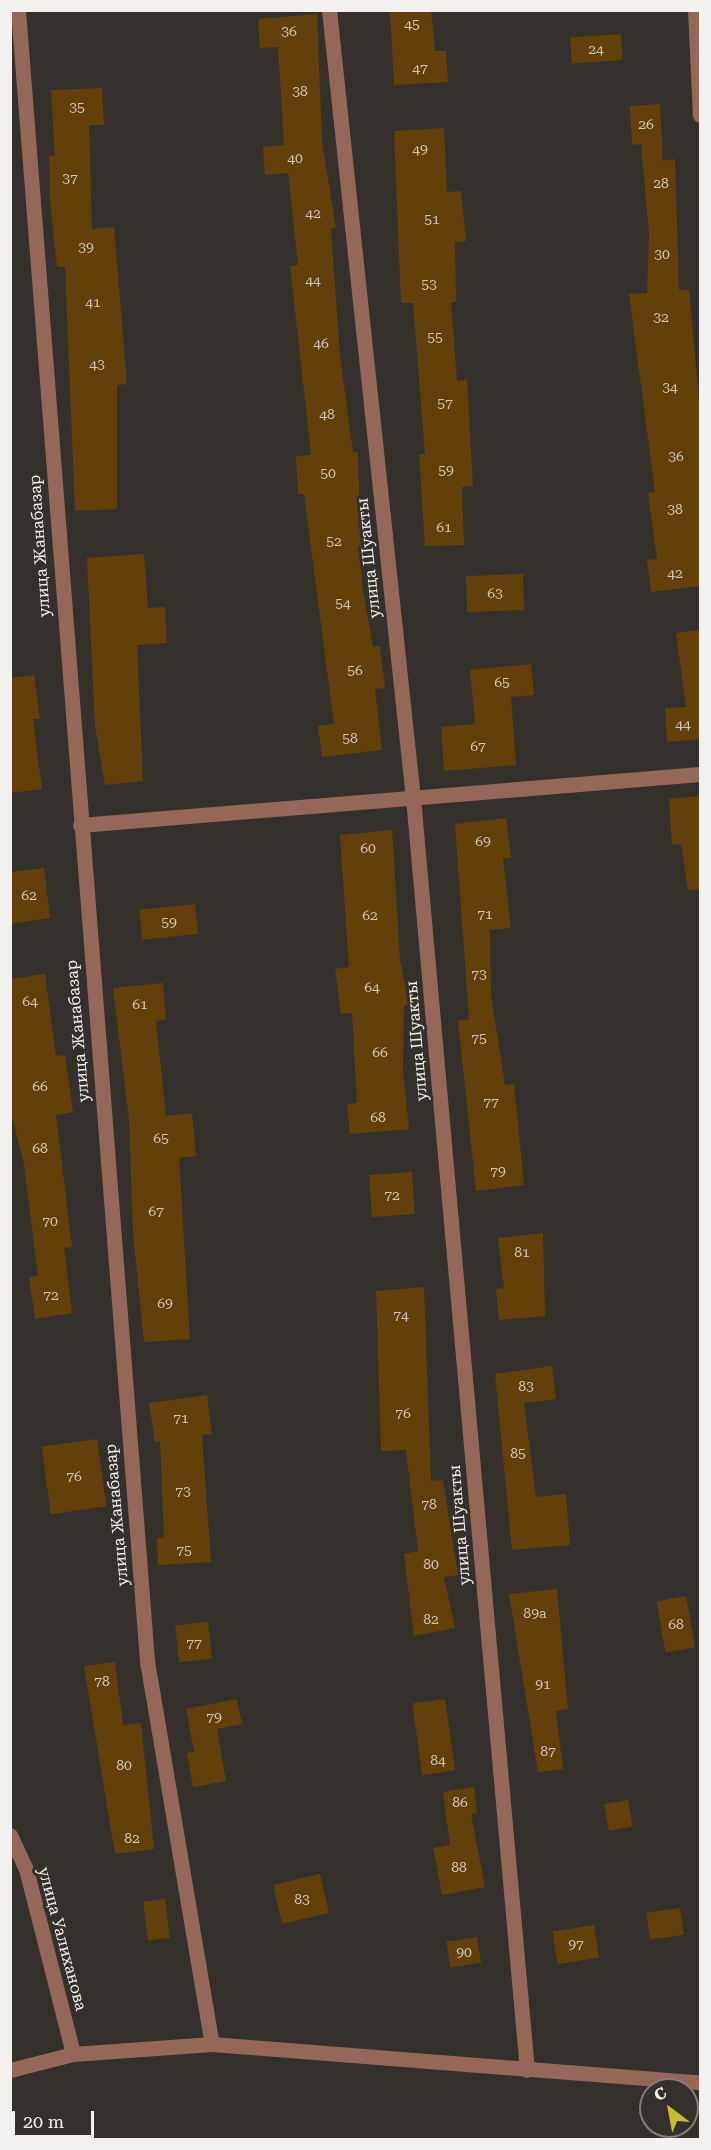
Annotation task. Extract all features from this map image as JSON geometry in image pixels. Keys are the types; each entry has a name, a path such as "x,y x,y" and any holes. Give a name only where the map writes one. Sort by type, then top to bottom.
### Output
{"street":[{"name":"улица Жанабазар","path":"18,10 147,1661 212,2044"},
{"name":"улица Шуакты","path":"329,10 413,798 527,2070"},
{"path":"695,10 700,115"},
{"path":"80,825 700,774"},
{"name":"улица Уалиханова","path":"10,1835 26,1869 73,2054"},
{"path":"10,2070 73,2054 212,2044 700,2082"}],"building":[{"path":"390,10 431,10 435,51 446,51 448,82 394,85"},
{"path":"317,14 322,142 336,228 331,229 340,356 353,452 358,452 362,584 373,647 380,646 385,688 375,689 382,750 322,757 318,726 334,724 304,494 298,494 296,456 311,455 290,266 298,265 288,173 265,175 263,147 284,145 278,47 260,48 258,19"},
{"path":"621,34 623,60 572,63 570,38"},
{"path":"102,88 104,125 89,125 92,229 114,227 127,384 117,385 117,509 75,511 65,267 57,267 50,201 49,156 55,156 51,90"},
{"path":"660,104 663,161 675,159 679,290 689,290 700,411 700,586 651,592 647,560 657,559 648,493 655,492 629,294 647,293 649,233 641,144 632,145 630,106"},
{"path":"444,128 447,192 461,191 466,241 455,242 456,302 451,302 457,381 467,380 473,486 462,487 464,545 425,546 419,454 425,454 413,303 401,303 394,131"},
{"path":"144,554 148,608 165,607 167,643 137,645 143,781 105,785 95,726 87,558"},
{"path":"523,574 524,610 467,612 466,576"},
{"path":"700,630 700,739 667,742 665,708 686,707 676,633"},
{"path":"531,664 534,695 511,697 516,765 444,771 441,727 475,724 470,670"},
{"path":"34,675 40,719 33,719 42,789 10,793 10,678"},
{"path":"700,796 700,889 688,890 681,844 672,845 669,799"},
{"path":"506,818 511,858 503,858 511,928 490,930 491,995 505,1085 514,1084 524,1185 476,1191 458,1021 469,1019 455,824"},
{"path":"392,830 400,960 409,1005 404,1005 403,1071 409,1129 350,1134 347,1104 357,1103 352,1013 341,1014 335,969 349,967 340,835"},
{"path":"44,868 50,918 10,924 10,872"},
{"path":"195,904 198,934 142,940 139,910"},
{"path":"45,974 56,1056 65,1055 73,1112 56,1115 72,1247 64,1248 72,1313 35,1319 29,1277 38,1276 24,1164 10,1109 10,979"},
{"path":"163,983 166,1020 156,1021 166,1116 192,1113 196,1156 179,1158 190,1339 144,1342 133,1233 129,1119 113,988"},
{"path":"412,1172 415,1214 372,1217 369,1175"},
{"path":"543,1233 545,1316 499,1320 496,1289 504,1288 498,1238"},
{"path":"424,1287 431,1481 443,1480 458,1575 444,1577 455,1628 414,1636 404,1554 418,1551 406,1450 381,1451 376,1291"},
{"path":"552,1366 556,1399 524,1403 536,1497 566,1494 570,1545 512,1550 495,1374"},
{"path":"207,1395 212,1434 202,1435 211,1562 158,1565 157,1538 164,1538 160,1441 155,1442 149,1403"},
{"path":"97,1439 106,1506 51,1514 42,1447"},
{"path":"557,1589 568,1709 556,1711 563,1769 538,1772 509,1594"},
{"path":"686,1596 695,1647 665,1652 656,1601"},
{"path":"208,1622 212,1659 179,1662 175,1625"},
{"path":"115,1662 123,1725 141,1723 154,1849 115,1854 84,1666"},
{"path":"237,1699 242,1724 217,1729 226,1781 193,1787 187,1753 194,1752 186,1709"},
{"path":"445,1699 455,1770 422,1775 412,1704"},
{"path":"474,1787 477,1813 471,1814 485,1887 442,1895 433,1848 450,1845 443,1792"},
{"path":"628,1800 633,1827 609,1831 604,1804"},
{"path":"320,1874 329,1913 282,1924 273,1885"},
{"path":"165,1899 170,1938 148,1940 143,1902"},
{"path":"680,1908 684,1935 650,1939 646,1913"},
{"path":"594,1925 599,1958 558,1964 553,1932"},
{"path":"477,1937 481,1963 450,1968 446,1942"}]}
